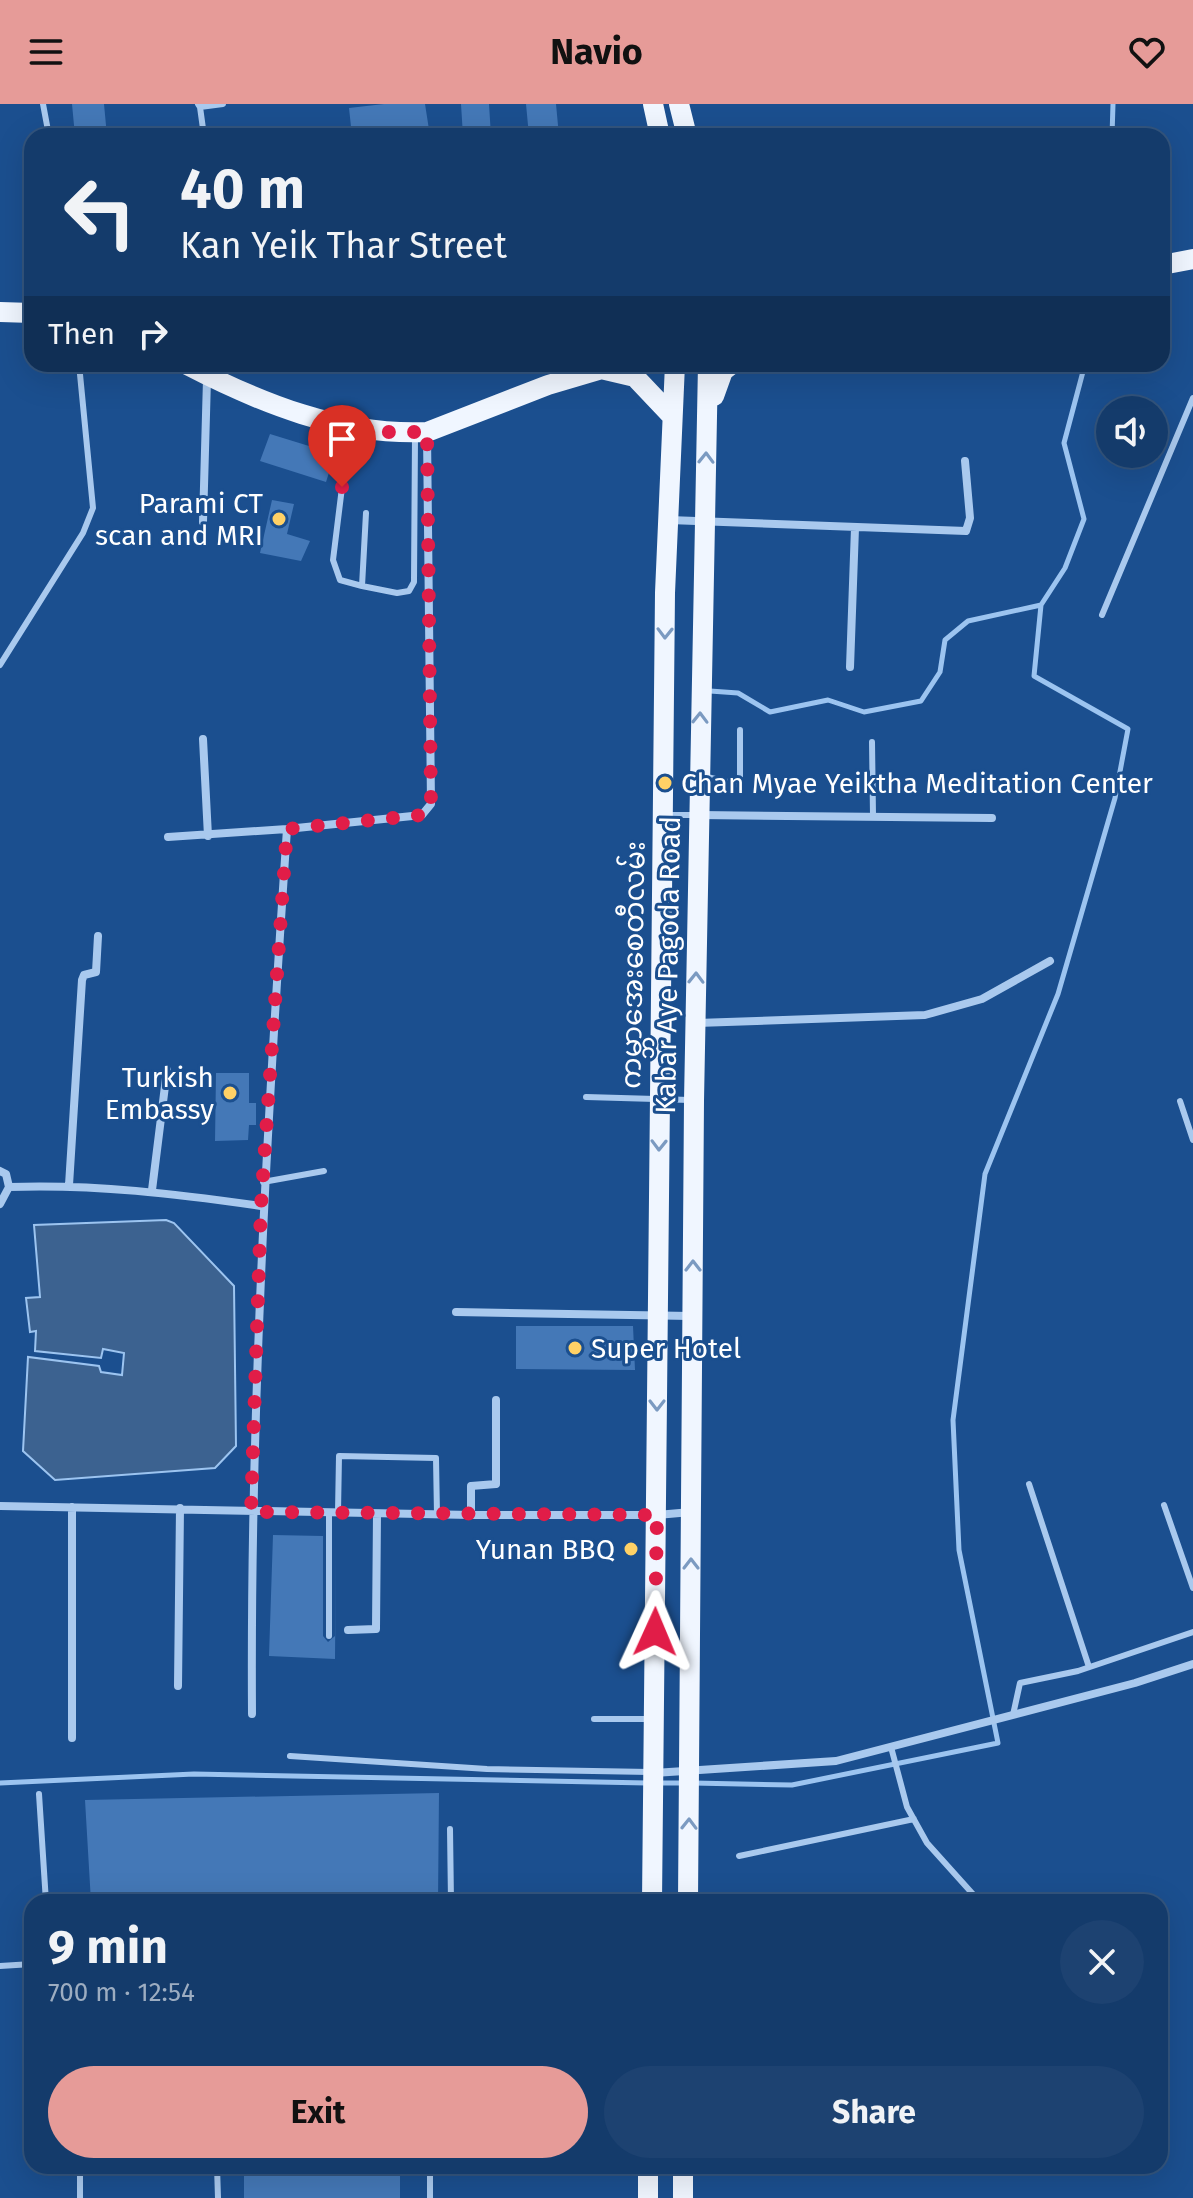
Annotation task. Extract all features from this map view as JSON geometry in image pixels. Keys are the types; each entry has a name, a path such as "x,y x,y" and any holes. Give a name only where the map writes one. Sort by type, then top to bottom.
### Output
{"main road":[{"path":"653,104 658,128"},
{"path":"679,104 685,128"},
{"path":"1170,263 1193,259"},
{"path":"0,312 24,313"},
{"path":"200,372 264,400 349,427 421,433 586,372"},
{"path":"620,372 635,377 671,415"},
{"name":"ကမ္ဘာအေးစေတီလမ်း","path":"652,1894 665,593 674,372"},
{"name":"Kabar Aye Pagoda Road","path":"688,1894 694,1101 708,372"},
{"path":"707,419 723,372"},
{"path":"665,593 703,594"},
{"path":"652,1865 688,1866"},
{"path":"648,2174 648,2198"},
{"path":"683,2174 683,2198"}],"street":[{"path":"203,522 207,376"},
{"path":"168,837 208,836 422,815 431,804 421,433"},
{"path":"669,520 966,531 970,518 965,461"},
{"path":"850,667 855,528"},
{"path":"203,739 208,836"},
{"path":"699,815 992,818"},
{"path":"252,1714 251,1512 261,1206 287,829"},
{"path":"69,1185 82,980 84,975 96,972 98,936"},
{"path":"696,1023 925,1015 982,999 1050,961"},
{"path":"152,1190 167,1070"},
{"path":"0,1171 6,1174 9,1187 0,1204"},
{"path":"9,1187 69,1185 152,1190 261,1206"},
{"path":"456,1312 692,1316"},
{"path":"471,1515 471,1486 496,1484 496,1400"},
{"path":"0,1506 437,1515 657,1515 691,1512"},
{"path":"72,1507 72,1738"},
{"path":"178,1686 180,1508"},
{"path":"348,1630 376,1629 377,1514"},
{"path":"653,1773 690,1773 836,1761 1193,1664"}],"lane":[{"path":"43,104 48,128"},
{"path":"203,128 199,106 223,104"},
{"path":"0,665 83,533 93,508 80,372"},
{"path":"1102,615 1193,398"},
{"path":"349,427 333,560 340,580 397,593 409,591 414,582 421,433"},
{"path":"362,586 366,513"},
{"path":"699,775 740,785 740,730"},
{"path":"872,742 873,815"},
{"path":"663,816 699,815"},
{"path":"586,1097 659,1097 694,1101"},
{"path":"1180,1101 1193,1140"},
{"path":"263,1182 324,1171"},
{"path":"329,1636 333,1512 339,1456 436,1458 437,1515"},
{"path":"1029,1484 1089,1667"},
{"path":"1164,1505 1193,1588"},
{"path":"1013,1715 1020,1683 1089,1667 1193,1632"},
{"path":"594,1719 654,1719"},
{"path":"891,1747 914,1819 927,1843 973,1894"},
{"path":"290,1756 487,1769 653,1773"},
{"path":"39,1794 45,1894"},
{"path":"739,1856 914,1819"},
{"path":"450,1829 451,1894"},
{"path":"0,1966 24,1964"},
{"path":"80,2174 80,2198"},
{"path":"217,2174 218,2198"},
{"path":"430,2174 430,2198"}],"water":[{"path":"166,1220 174,1223 234,1286 236,1446 215,1468 55,1480 23,1451 28,1357 99,1366 101,1372 122,1375 124,1353 103,1349 101,1358 35,1351 36,1331 30,1332 26,1298 40,1297 34,1225"}],"building":[{"path":"72,104 104,104 106,128 74,128"},
{"path":"425,104 429,128 351,128 349,108"},
{"path":"461,104 489,104 490,128 462,128"},
{"path":"526,104 556,104 558,128 528,128"},
{"path":"270,434 335,454 326,482 260,461"},
{"name":"Parami CT scan and MRI","path":"272,500 294,504 287,534 310,541 301,561 260,553"},
{"path":"216,1073 249,1073 249,1103 256,1103 256,1125 249,1125 248,1140 215,1141"},
{"name":"Super Hotel","path":"516,1326 633,1326 635,1370 516,1369"},
{"path":"273,1535 323,1536 323,1636 328,1642 335,1636 336,1536 335,1659 269,1656"},
{"path":"439,1793 438,1894 91,1894 85,1800"},
{"path":"244,2174 400,2174 400,2198 244,2198"}],"waterway":[{"path":"1112,128 1113,104"},
{"path":"710,691 738,693 770,712 828,700 864,712 921,701 940,672 945,640 968,621 1041,605 1065,568 1084,519 1064,443 1083,372"},
{"path":"693,1783 792,1785 998,1743 959,1550 953,1420 985,1174 1058,994 1115,798 1128,729 1034,676 1041,605"},
{"path":"0,1783 194,1774 647,1783"},
{"path":"657,1783 683,1783"}],"place":[{"name":"Parami CT scan and MRI","path":"279,519"},
{"name":"Chan Myae Yeiktha Meditation Center","path":"665,783"},
{"name":"Turkish Embassy","path":"230,1093"},
{"name":"Super Hotel","path":"575,1348"},
{"name":"Yunan BBQ","path":"631,1549"}],"route":[{"path":"342,487 349,427 373,432 427,432 431,804 422,815 287,829 261,1206 251,1512 657,1515 655,1632"}]}
